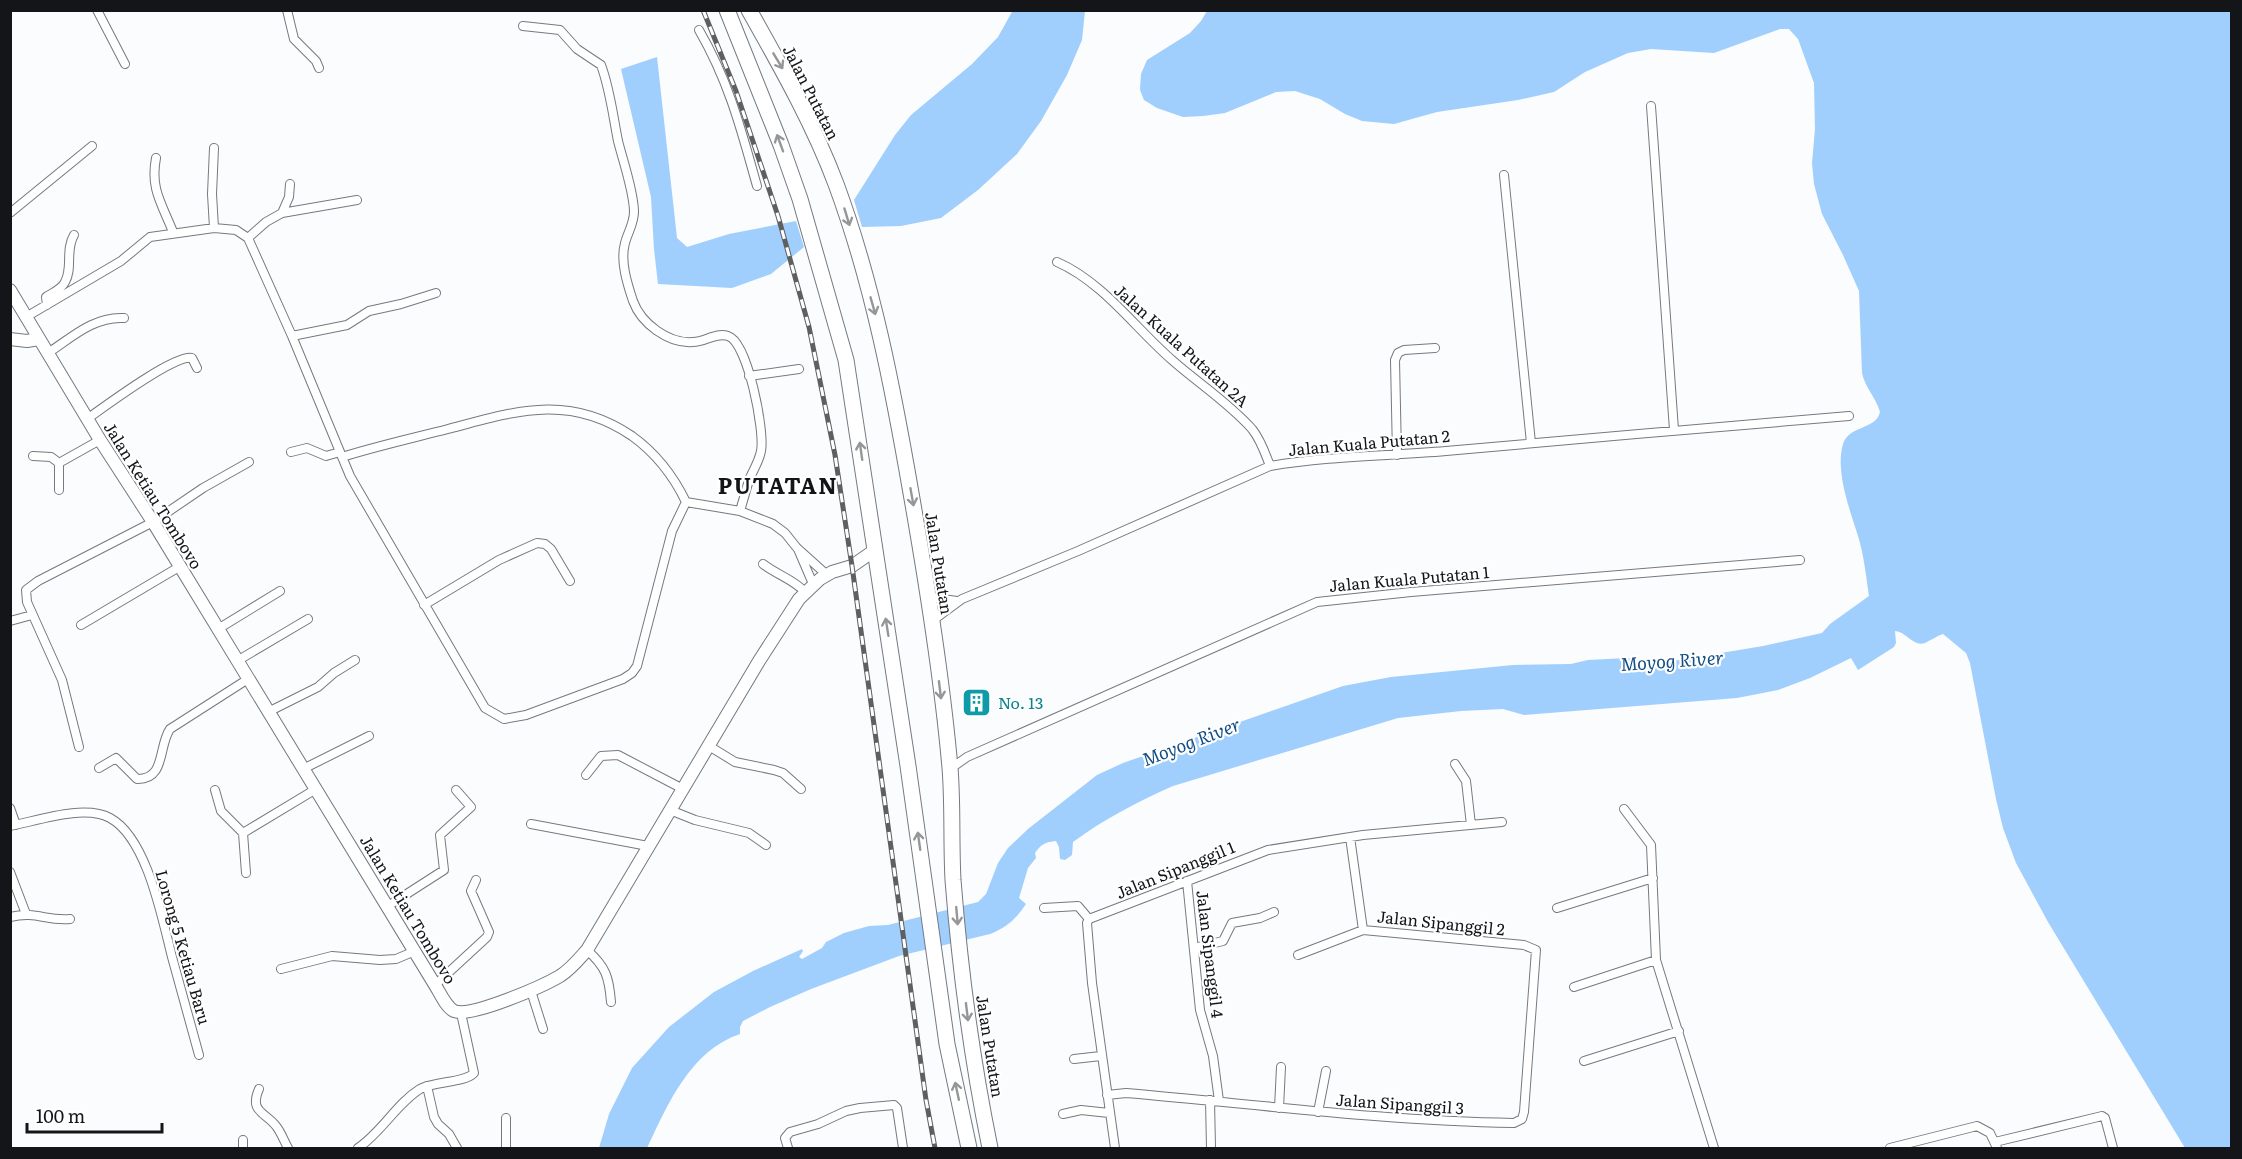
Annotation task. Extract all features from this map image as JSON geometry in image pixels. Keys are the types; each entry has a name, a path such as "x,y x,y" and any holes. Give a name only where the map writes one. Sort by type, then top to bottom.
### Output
{"highway":[{"path":"727,10 773,124 800,199 846,360 947,1044 969,1149"},
{"name":"Jalan Putatan","path":"749,10 799,99 836,185 878,322 892,382 928,597 950,769 953,878 960,954 970,1040 990,1149"}],"street":[{"path":"96,10 125,64"},
{"path":"287,10 294,39 316,61 319,68"},
{"path":"523,26 560,30 577,49 601,65 634,209 623,257 628,286 634,304 641,315 650,326 682,342 701,341 720,334 732,337 741,353 759,415 763,441 758,462 740,511"},
{"path":"699,30 716,60 730,94 757,186"},
{"path":"1651,106 1674,430"},
{"path":"10,213 92,146"},
{"path":"214,148 212,194 214,228"},
{"path":"156,158 153,178 155,188 173,232"},
{"path":"1504,175 1531,443"},
{"path":"282,213 289,197 290,184"},
{"path":"248,238 266,222 282,213 357,200"},
{"path":"26,317 121,261 150,237 214,228 236,230 248,238 357,489 485,708 504,719 526,715 623,679 632,673 637,666 672,531 686,502"},
{"path":"47,305 46,297 65,283 69,245 74,235"},
{"name":"Jalan Kuala Putatan 2A","path":"1057,262 1074,270 1090,282 1162,352 1246,423 1258,438 1270,466"},
{"path":"65,283 73,290"},
{"name":"Jalan Ketiau Tombovo","path":"10,290 435,985 450,1008 461,1013"},
{"path":"292,336 347,325 369,311 436,293"},
{"path":"48,353 97,322 109,318 124,318"},
{"path":"10,339 27,342 39,339"},
{"path":"1397,455 1395,360 1398,353 1404,350 1435,348"},
{"path":"87,419 137,384 181,359 189,356 198,368"},
{"path":"749,376 799,369"},
{"path":"291,452 307,448 327,456 341,454 506,415 537,410 574,410 615,425 648,448 668,470 686,502"},
{"name":"Jalan Kuala Putatan 2","path":"931,621 958,601 1270,466 1300,461 1397,455 1849,416"},
{"path":"59,463 100,440"},
{"path":"33,456 51,458 59,463"},
{"path":"79,747 62,680 32,615 25,596 26,590 31,585 153,522 203,488 249,462"},
{"path":"58,490 59,463"},
{"path":"686,502 740,511 773,524 827,575"},
{"path":"424,605 499,560 537,543 545,544 551,549 570,581"},
{"path":"797,548 809,588"},
{"path":"358,1149 368,1142 406,1100 427,1086 466,1078 474,1072 461,1013 477,1010 531,991 566,972 587,950 759,661 809,588 827,575 852,566 875,550"},
{"name":"Jalan Kuala Putatan 1","path":"950,769 961,760 1317,602 1800,560"},
{"path":"763,564 782,577 809,588"},
{"path":"852,566 865,568 879,575"},
{"path":"81,625 179,567"},
{"path":"218,629 280,591"},
{"path":"928,597 958,601"},
{"path":"10,621 32,615"},
{"path":"237,661 308,619"},
{"path":"268,712 318,687 334,673 355,660"},
{"path":"99,768 116,758 137,779 154,773 158,770 165,738 170,729 248,679"},
{"path":"303,769 369,736"},
{"path":"709,746 735,762 783,774 801,789"},
{"path":"947,748 960,753 978,753"},
{"path":"586,775 602,756 618,755 683,789"},
{"path":"1455,764 1466,781 1471,825"},
{"path":"243,833 316,789"},
{"path":"215,790 221,811 243,833 246,873"},
{"path":"388,906 444,870 440,836 471,807 456,790"},
{"path":"10,808 13,826"},
{"path":"1624,809 1651,845 1656,960 1714,1149"},
{"path":"670,810 695,820 749,833 766,845"},
{"name":"Lorong 5 Ketiau Baru","path":"13,826 73,813 91,813 109,817 123,828 136,847 152,882 199,1055"},
{"name":"Jalan Sipanggil 1","path":"1089,919 1268,850 1350,837 1502,822"},
{"path":"531,824 648,846"},
{"name":"Jalan Sipanggil 2","path":"1350,837 1363,930 1524,945 1536,950"},
{"path":"10,872 26,914"},
{"path":"1557,908 1653,878"},
{"path":"435,985 487,937 489,932 471,891 476,880"},
{"name":"Jalan Sipanggil 4","path":"1187,881 1200,1010 1213,1056 1215,1101 1211,1148"},
{"path":"1044,908 1078,906 1089,919 1087,923 1090,959 1115,1149"},
{"path":"1194,948 1223,941 1232,923 1260,918 1274,912"},
{"path":"10,917 26,914 41,915 52,920 70,919"},
{"path":"1298,955 1363,930"},
{"path":"587,950 600,961 607,974 611,1002"},
{"name":"Jalan Sipanggil 3","path":"1107,1095 1126,1093 1435,1122 1514,1123 1521,1119 1524,1112 1536,950"},
{"path":"281,969 332,956 380,960 396,958 415,951"},
{"path":"1574,987 1656,960"},
{"path":"531,991 543,1029"},
{"path":"1584,1061 1679,1030"},
{"path":"1074,1059 1101,1056"},
{"path":"1279,1108 1281,1067"},
{"path":"1318,1112 1326,1071"},
{"path":"427,1086 434,1117 449,1134 457,1149"},
{"path":"259,1089 255,1098 256,1107 277,1127 288,1149"},
{"path":"788,1149 785,1138 790,1132 818,1124 846,1111 894,1105 897,1108 903,1149"},
{"path":"1063,1114 1082,1110 1109,1113"},
{"path":"1890,1149 1977,1126 1990,1133 1996,1145 2102,1116 2105,1118 2113,1149"},
{"path":"506,1118 506,1149"}],"water":[{"path":"1013,10 1085,11 1082,40 1067,75 1041,121 1017,154 978,190 941,218 901,226 862,227 854,200 895,135 911,115 972,64 998,37"},
{"name":"Moyog River","path":"1207,11 2231,11 2231,1148 2185,1148 2048,922 2016,863 2003,828 1996,799 1970,663 1966,653 1943,634 1921,644 1895,631 1894,647 1858,670 1851,658 1810,678 1778,690 1737,698 1524,715 1503,709 1398,718 1173,786 1121,811 1073,842 1072,855 1065,860 1060,859 1056,841 1042,846 1035,853 1036,858 1028,868 1019,898 1026,904 1015,918 1001,928 990,934 899,956 811,989 743,1021 740,1034 707,1053 694,1066 672,1097 647,1148 599,1148 609,1114 632,1068 669,1027 714,992 802,949 799,957 802,959 822,948 826,942 844,933 869,926 888,925 978,902 986,894 998,863 1008,848 1028,829 1097,775 1123,763 1343,686 1391,677 1513,665 1571,664 1588,660 1627,658 1647,662 1673,661 1763,646 1822,633 1830,624 1869,596 1862,551 1844,491 1841,455 1846,438 1873,422 1878,418 1880,412 1862,373 1859,291 1822,214 1814,184 1812,163 1815,129 1814,83 1798,39 1789,29 1780,29 1714,53 1651,49 1628,53 1585,72 1554,92 1518,100 1437,112 1394,124 1362,121 1320,99 1295,91 1276,92 1225,113 1203,116 1183,117 1157,108 1144,100 1140,90 1141,74 1147,60 1190,33"},
{"path":"657,57 677,238 687,247 729,234 796,221 804,247 771,274 732,288 658,284 651,197 621,69"}],"railway":[{"path":"703,10 736,91 778,216 809,327 835,455 926,1100 935,1148"}],"place":[{"name":"No. 13","path":"977,702"}],"district":[{"name":"PUTATAN","path":"778,484"}]}
